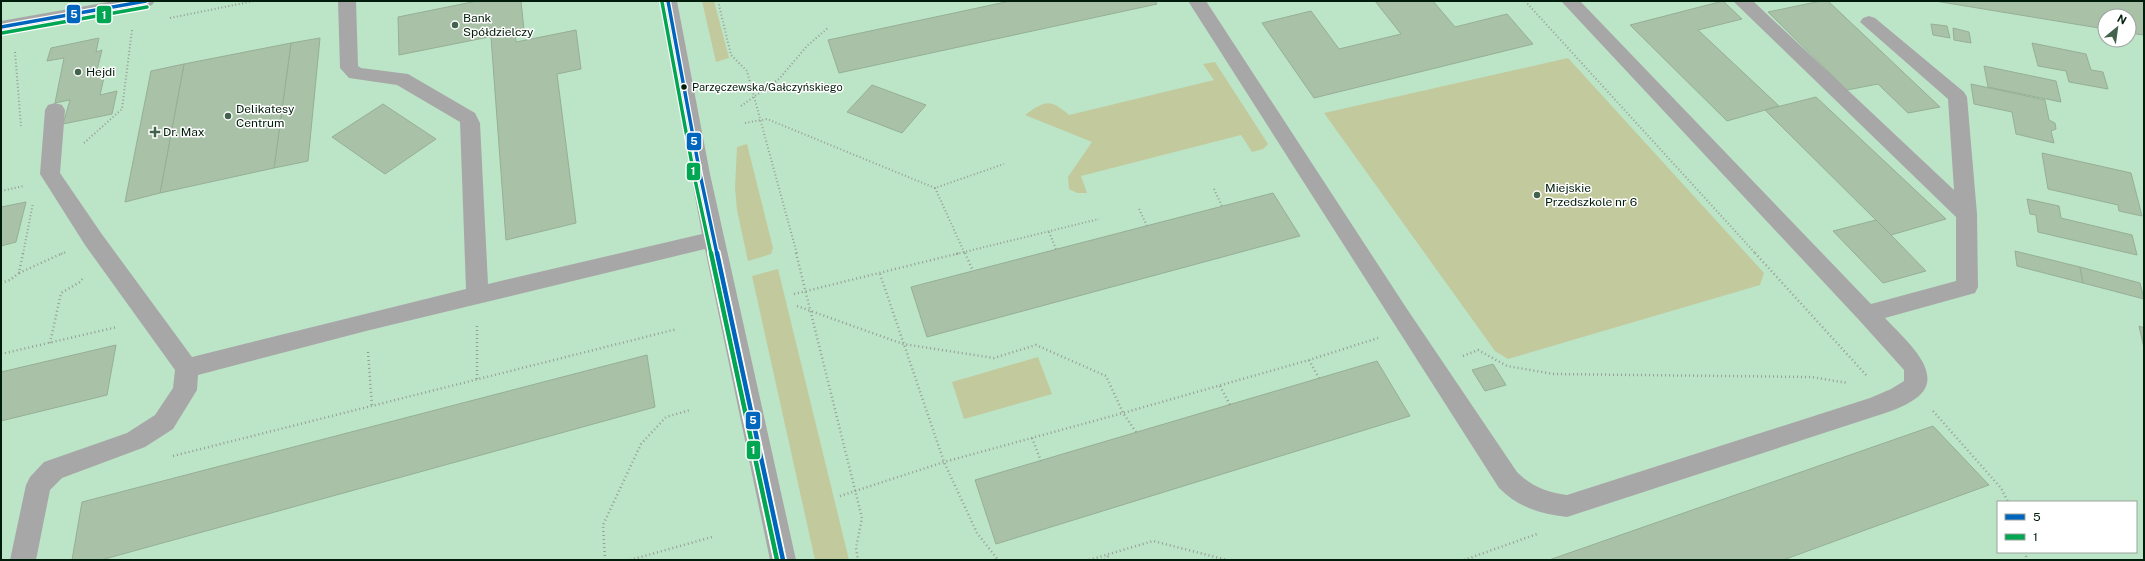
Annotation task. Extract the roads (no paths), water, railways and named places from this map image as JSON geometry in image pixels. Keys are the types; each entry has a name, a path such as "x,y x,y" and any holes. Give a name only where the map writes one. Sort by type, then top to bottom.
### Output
{"street":[{"path":"1,27 146,1"},
{"path":"347,1 349,68 356,74 401,79 468,118 470,123 477,296"},
{"path":"668,1 714,239 783,560"},
{"path":"1197,1 1431,364 1508,480 1519,491 1532,499 1567,506 1882,403 1913,389 1918,382 1917,373 1914,366 1867,314 1570,1"},
{"path":"1742,1 1966,214"},
{"path":"1867,314 1968,287 1966,214 1957,97 1869,22"},
{"path":"23,560 39,485 53,470 80,459 114,450 136,440 164,422 185,390 187,368 86,242 50,174 54,110"},
{"path":"187,368 366,322 714,239"}],"place":[{"name":"Bank Spółdzielczy","path":"455,25"},
{"name":"Hejdi","path":"78,72"},
{"name":"Parzęczewska/Gałczyńskiego","path":"684,87"},
{"name":"Delikatesy Centrum","path":"228,116"},
{"name":"Dr. Max","path":"155,132"},
{"name":"Miejskie Przedszkole nr 6","path":"1537,195"}]}
